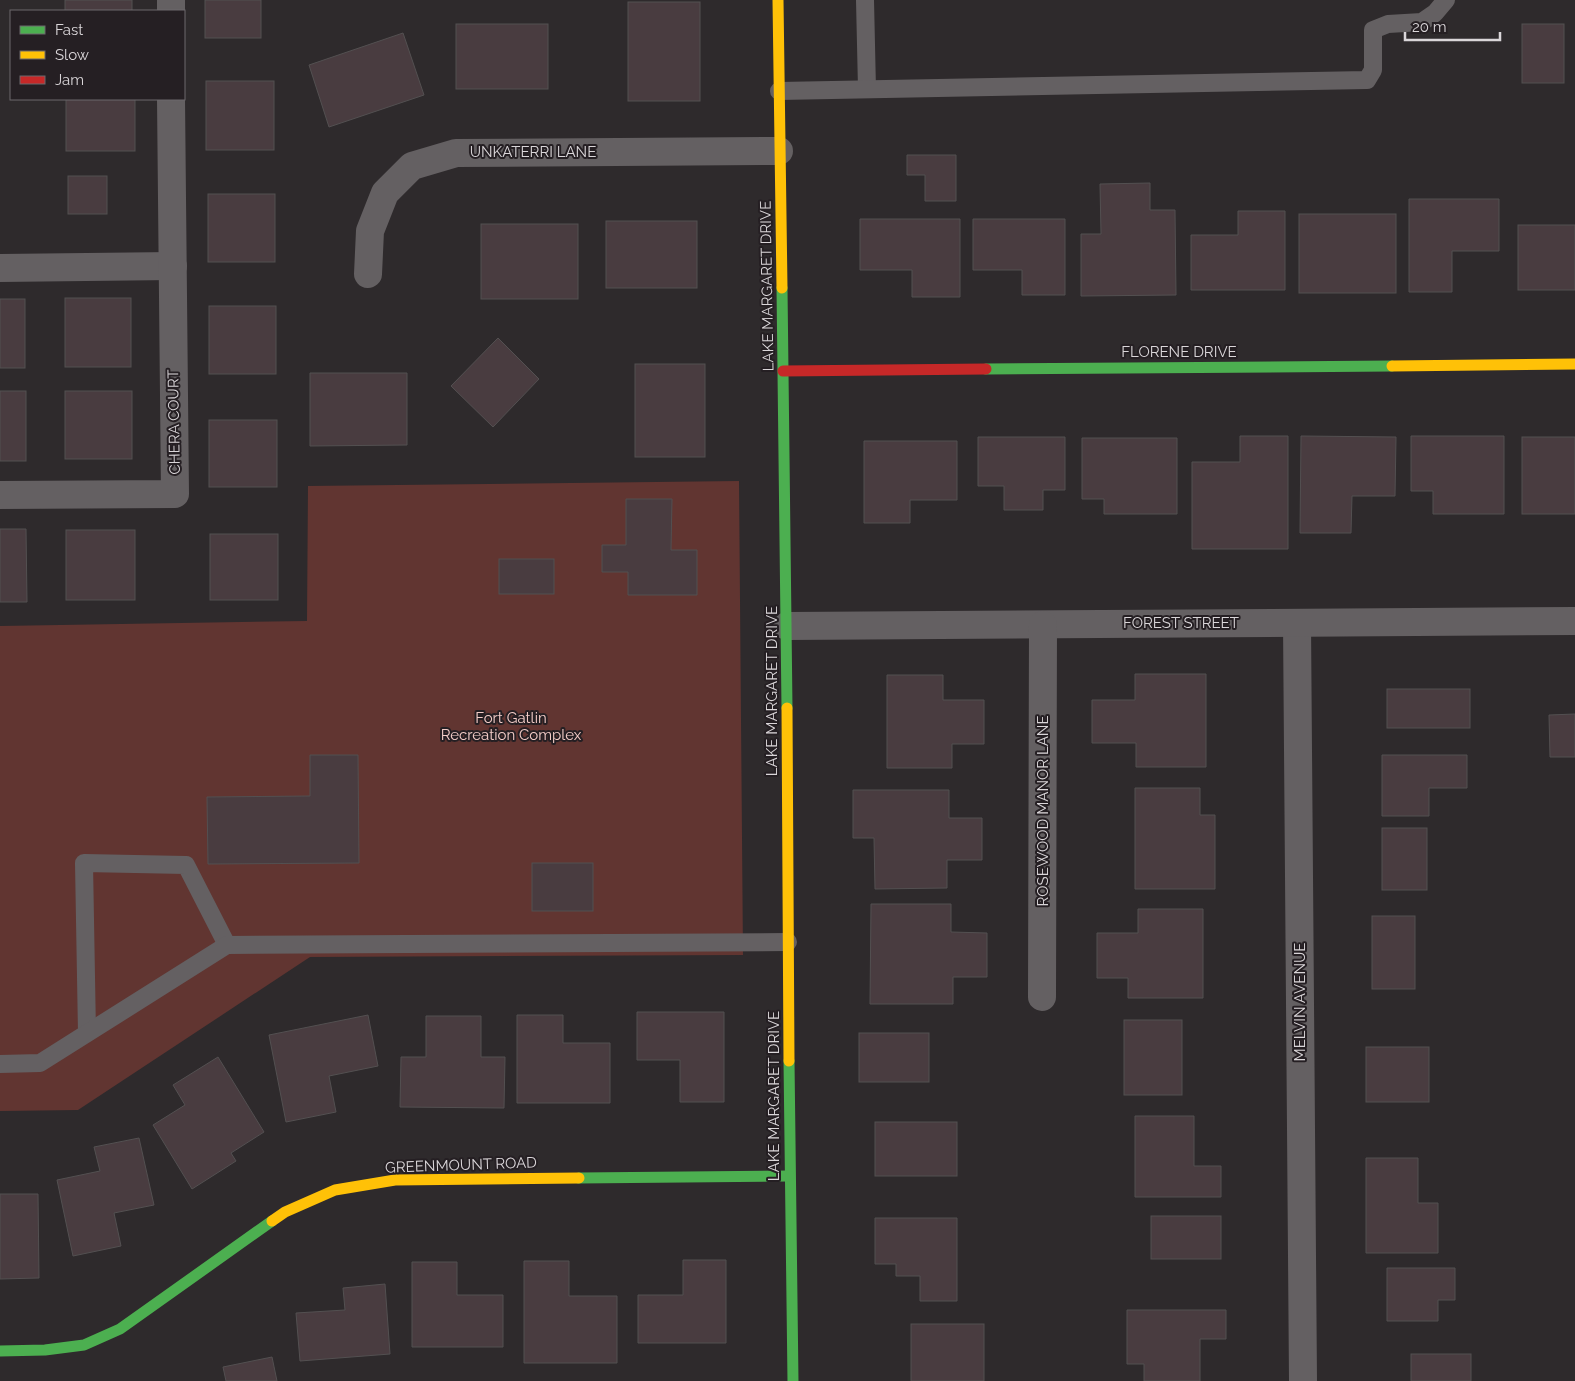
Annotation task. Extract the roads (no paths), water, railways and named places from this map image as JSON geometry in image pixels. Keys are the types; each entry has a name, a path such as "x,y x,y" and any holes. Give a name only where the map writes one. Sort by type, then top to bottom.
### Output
{"street":[{"name":"LAKE MARGARET DRIVE","path":"778,0 787,626 789,1176 792,1381"},
{"name":"CHERA COURT","path":"0,495 175,494 171,100"},
{"name":"UNKATERRI LANE","path":"368,274 370,231 385,193 412,166 456,153 779,151"},
{"path":"0,268 173,266"},
{"name":"FLORENE DRIVE","path":"783,370 1575,364"},
{"name":"FOREST STREET","path":"787,626 1575,621"},
{"name":"MELVIN AVENUE","path":"1297,623 1303,1381"},
{"name":"ROSEWOOD MANOR LANE","path":"1042,997 1043,624"},
{"name":"GREENMOUNT ROAD","path":"0,1351 45,1350 84,1345 120,1329 285,1212 335,1190 396,1180 789,1176"}],"lane":[{"path":"864,0 867,90"},
{"path":"779,91 1367,80 1373,70 1373,30 1388,24 1422,22 1435,13 1446,0"},
{"path":"87,1033 84,862 186,865 227,945"},
{"path":"0,1064 40,1063 227,945 788,942"}],"park label":[{"name":"Fort Gatlin Recreation Complex","path":"511,726"}]}
